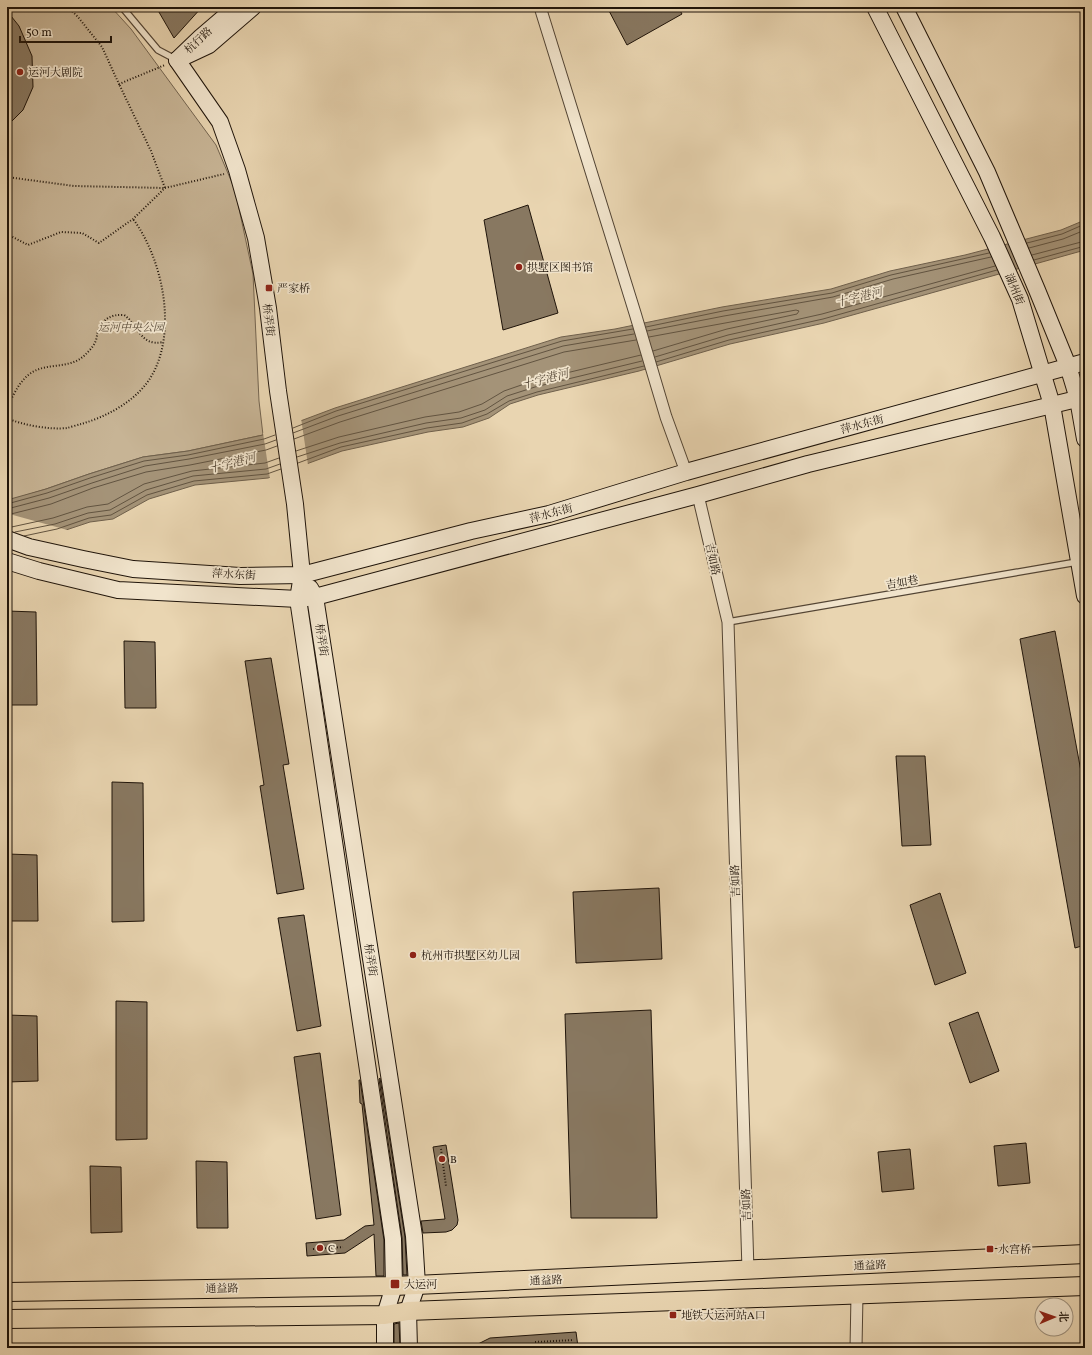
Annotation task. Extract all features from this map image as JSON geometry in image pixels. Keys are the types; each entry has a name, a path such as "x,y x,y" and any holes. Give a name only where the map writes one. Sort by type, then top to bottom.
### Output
{"main road":[{"name":"杭行路","path":"177,60 201,36 236,7"},
{"name":"杭行路","path":"177,60 209,45 253,7"},
{"name":"湖州街","path":"875,7 992,237 1020,299 1052,405 1085,596"},
{"name":"湖州街","path":"904,7 987,172 1038,290 1082,398 1085,439"},
{"name":"桥弄街","path":"177,60 220,122 238,170 256,238 268,308 278,391 295,504 302,575 298,599 393,1239 394,1286 385,1315 385,1348"},
{"name":"萍水东街","path":"7,539 29,547 133,569 240,576 302,575 471,531 549,514 686,472 1085,362"},
{"name":"萍水东街","path":"7,561 39,571 118,590 298,599 315,597 698,495 808,464 1082,398"},
{"name":"桥弄街","path":"302,575 315,597 414,1236 417,1285 408,1311 409,1348"},
{"name":"通益路","path":"7,1292 394,1286 1085,1254"},
{"path":"7,1319 385,1315 408,1311 1085,1286"}],"street":[{"path":"540,7 666,417 686,472"},
{"name":"吉如路","path":"698,495 728,622 748,1270"},
{"path":"856,1348 857,1295"}],"lane":[{"path":"122,7 158,50 177,60"},
{"name":"吉如巷","path":"728,622 1079,562"}],"path":[{"path":"68,7 102,47 151,150 164,188"},
{"path":"119,84 177,60"},
{"path":"7,177 74,186 164,188 238,170"},
{"path":"7,234 28,245 62,232 82,233 99,243 133,219 164,188"},
{"path":"7,418 13,421 41,427 66,428 92,421 117,409 136,395 149,380 157,363 163,342 164,318 159,275 151,250 133,219"},
{"path":"7,408 22,380 31,373 38,369 67,364 84,356 92,347 105,320 111,316 124,315 134,324 143,338 156,343 163,342"},
{"path":"440,1149 446,1186"},
{"path":"313,1249 343,1247"},
{"path":"535,1342 574,1340"}],"green space":[{"name":"运河中央公园","path":"7,7 111,7 131,29 216,145 235,190 253,274 259,401 263,435 188,451 143,457 7,501"}],"water":[{"name":"十字港河","path":"1085,220 1085,250 824,323 730,344 639,371 538,395 510,404 489,418 463,427 428,432 342,451 268,478 195,485 149,499 113,519 90,522 57,533 7,543 7,500 46,489 143,457 188,451 263,435 335,408 561,337 615,329 722,307 831,289 890,271 965,255 1061,230"}],"pier":[{"path":"301,418 308,465 270,479 263,433"},
{"path":"7,513 13,515 71,531 7,545"}],"building":[{"path":"156,7 202,7 174,38"},
{"path":"607,7 678,7 682,14 627,45"},
{"name":"运河大剧院","path":"7,11 19,26 32,56 33,87 23,110 7,126"},
{"name":"拱墅区图书馆","path":"528,205 558,313 503,330 484,220"},
{"path":"7,611 36,612 37,705 7,705"},
{"path":"1055,631 1085,793 1085,945 1075,948 1020,639"},
{"path":"124,641 155,642 156,708 125,708"},
{"path":"271,658 289,764 283,765 304,889 277,894 260,786 264,785 245,661"},
{"path":"896,756 925,756 931,845 902,846"},
{"path":"112,782 143,783 144,921 112,922"},
{"path":"7,854 37,855 38,921 7,921"},
{"path":"659,888 662,959 576,963 573,892"},
{"path":"940,893 966,973 935,985 910,905"},
{"path":"304,915 321,1026 297,1031 278,918"},
{"path":"116,1001 147,1002 147,1139 116,1140"},
{"path":"651,1010 657,1218 571,1218 565,1014"},
{"path":"978,1012 999,1071 970,1083 949,1023"},
{"path":"7,1015 37,1016 38,1081 7,1082"},
{"path":"320,1053 341,1215 316,1219 294,1057"},
{"path":"380,1078 405,1237 407,1275 403,1275 402,1238"},
{"path":"359,1080 384,1240 384,1276 376,1276 374,1234 345,1253 307,1256 306,1243 344,1240 365,1226 374,1225 362,1104 360,1103"},
{"path":"1026,1143 1030,1183 998,1186 994,1146"},
{"path":"446,1145 458,1220 457,1225 452,1230 446,1232 423,1233 421,1221 445,1219 433,1147"},
{"path":"910,1149 914,1189 882,1192 878,1152"},
{"path":"196,1161 227,1162 228,1228 197,1228"},
{"path":"90,1166 121,1167 122,1232 91,1233"},
{"path":"399,1323 400,1348 394,1348 394,1324"},
{"path":"576,1332 578,1347 470,1348 490,1338"}],"place":[{"name":"运河大剧院","path":"20,72"},
{"name":"拱墅区图书馆","path":"519,267"},
{"name":"严家桥","path":"269,288"},
{"name":"杭州市拱墅区幼儿园","path":"413,955"},
{"name":"B","path":"442,1159"},
{"name":"C","path":"320,1248"},
{"name":"水宫桥","path":"990,1249"},
{"name":"大运河","path":"395,1284"},
{"name":"地铁大运河站A口","path":"673,1315"}]}
